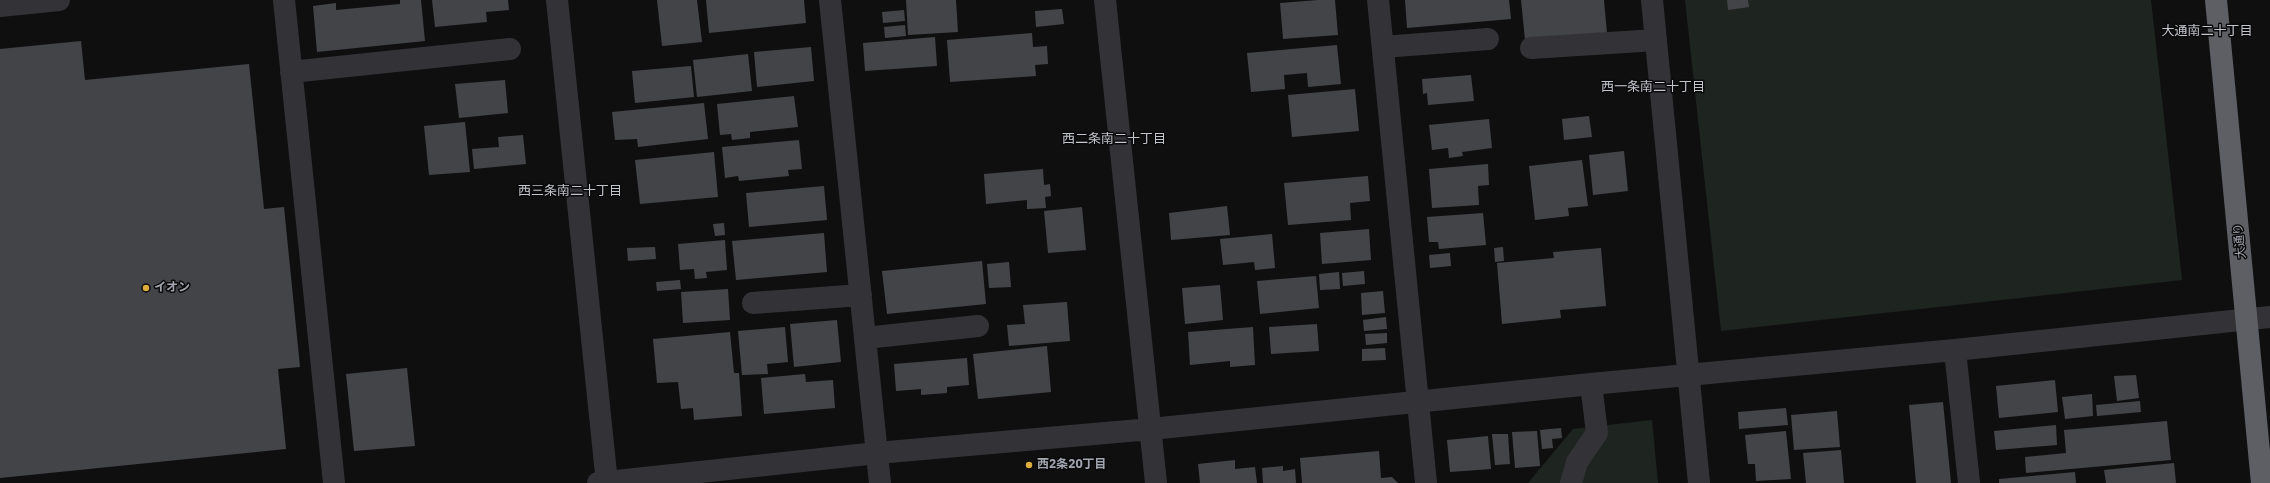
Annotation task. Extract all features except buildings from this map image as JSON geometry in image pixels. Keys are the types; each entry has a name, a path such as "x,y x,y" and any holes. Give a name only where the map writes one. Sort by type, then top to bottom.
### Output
{"highway":[{"name":"大通り","path":"2216,0 2248,320 2262,483"}],"street":[{"path":"9,4 59,0"},
{"path":"284,0 334,483"},
{"path":"557,0 604,483 877,453 1151,429 1591,384 1955,350 2270,317"},
{"path":"830,0 880,483"},
{"path":"1105,0 1156,483"},
{"path":"1378,0 1426,483"},
{"path":"1652,0 1699,483"},
{"path":"1383,47 1488,39"},
{"path":"1531,48 1656,40"},
{"path":"291,72 510,49"},
{"path":"754,303 860,295"},
{"path":"865,338 978,326"},
{"path":"1955,350 1969,483"},
{"path":"1571,483 1577,462 1597,433 1591,384"}],"shaded area":[{"path":"1685,0 2151,0 2182,280 1721,331"},
{"path":"1652,420 1658,483 1528,483 1573,429"}],"place":[{"name":"イオン","path":"146,288"},
{"name":"西2条20丁目","path":"1029,465"}],"district":[{"name":"大通南二十丁目","path":"2207,31"},
{"name":"西一条南二十丁目","path":"1653,87"},
{"name":"西二条南二十丁目","path":"1114,139"},
{"name":"西三条南二十丁目","path":"570,191"}]}
